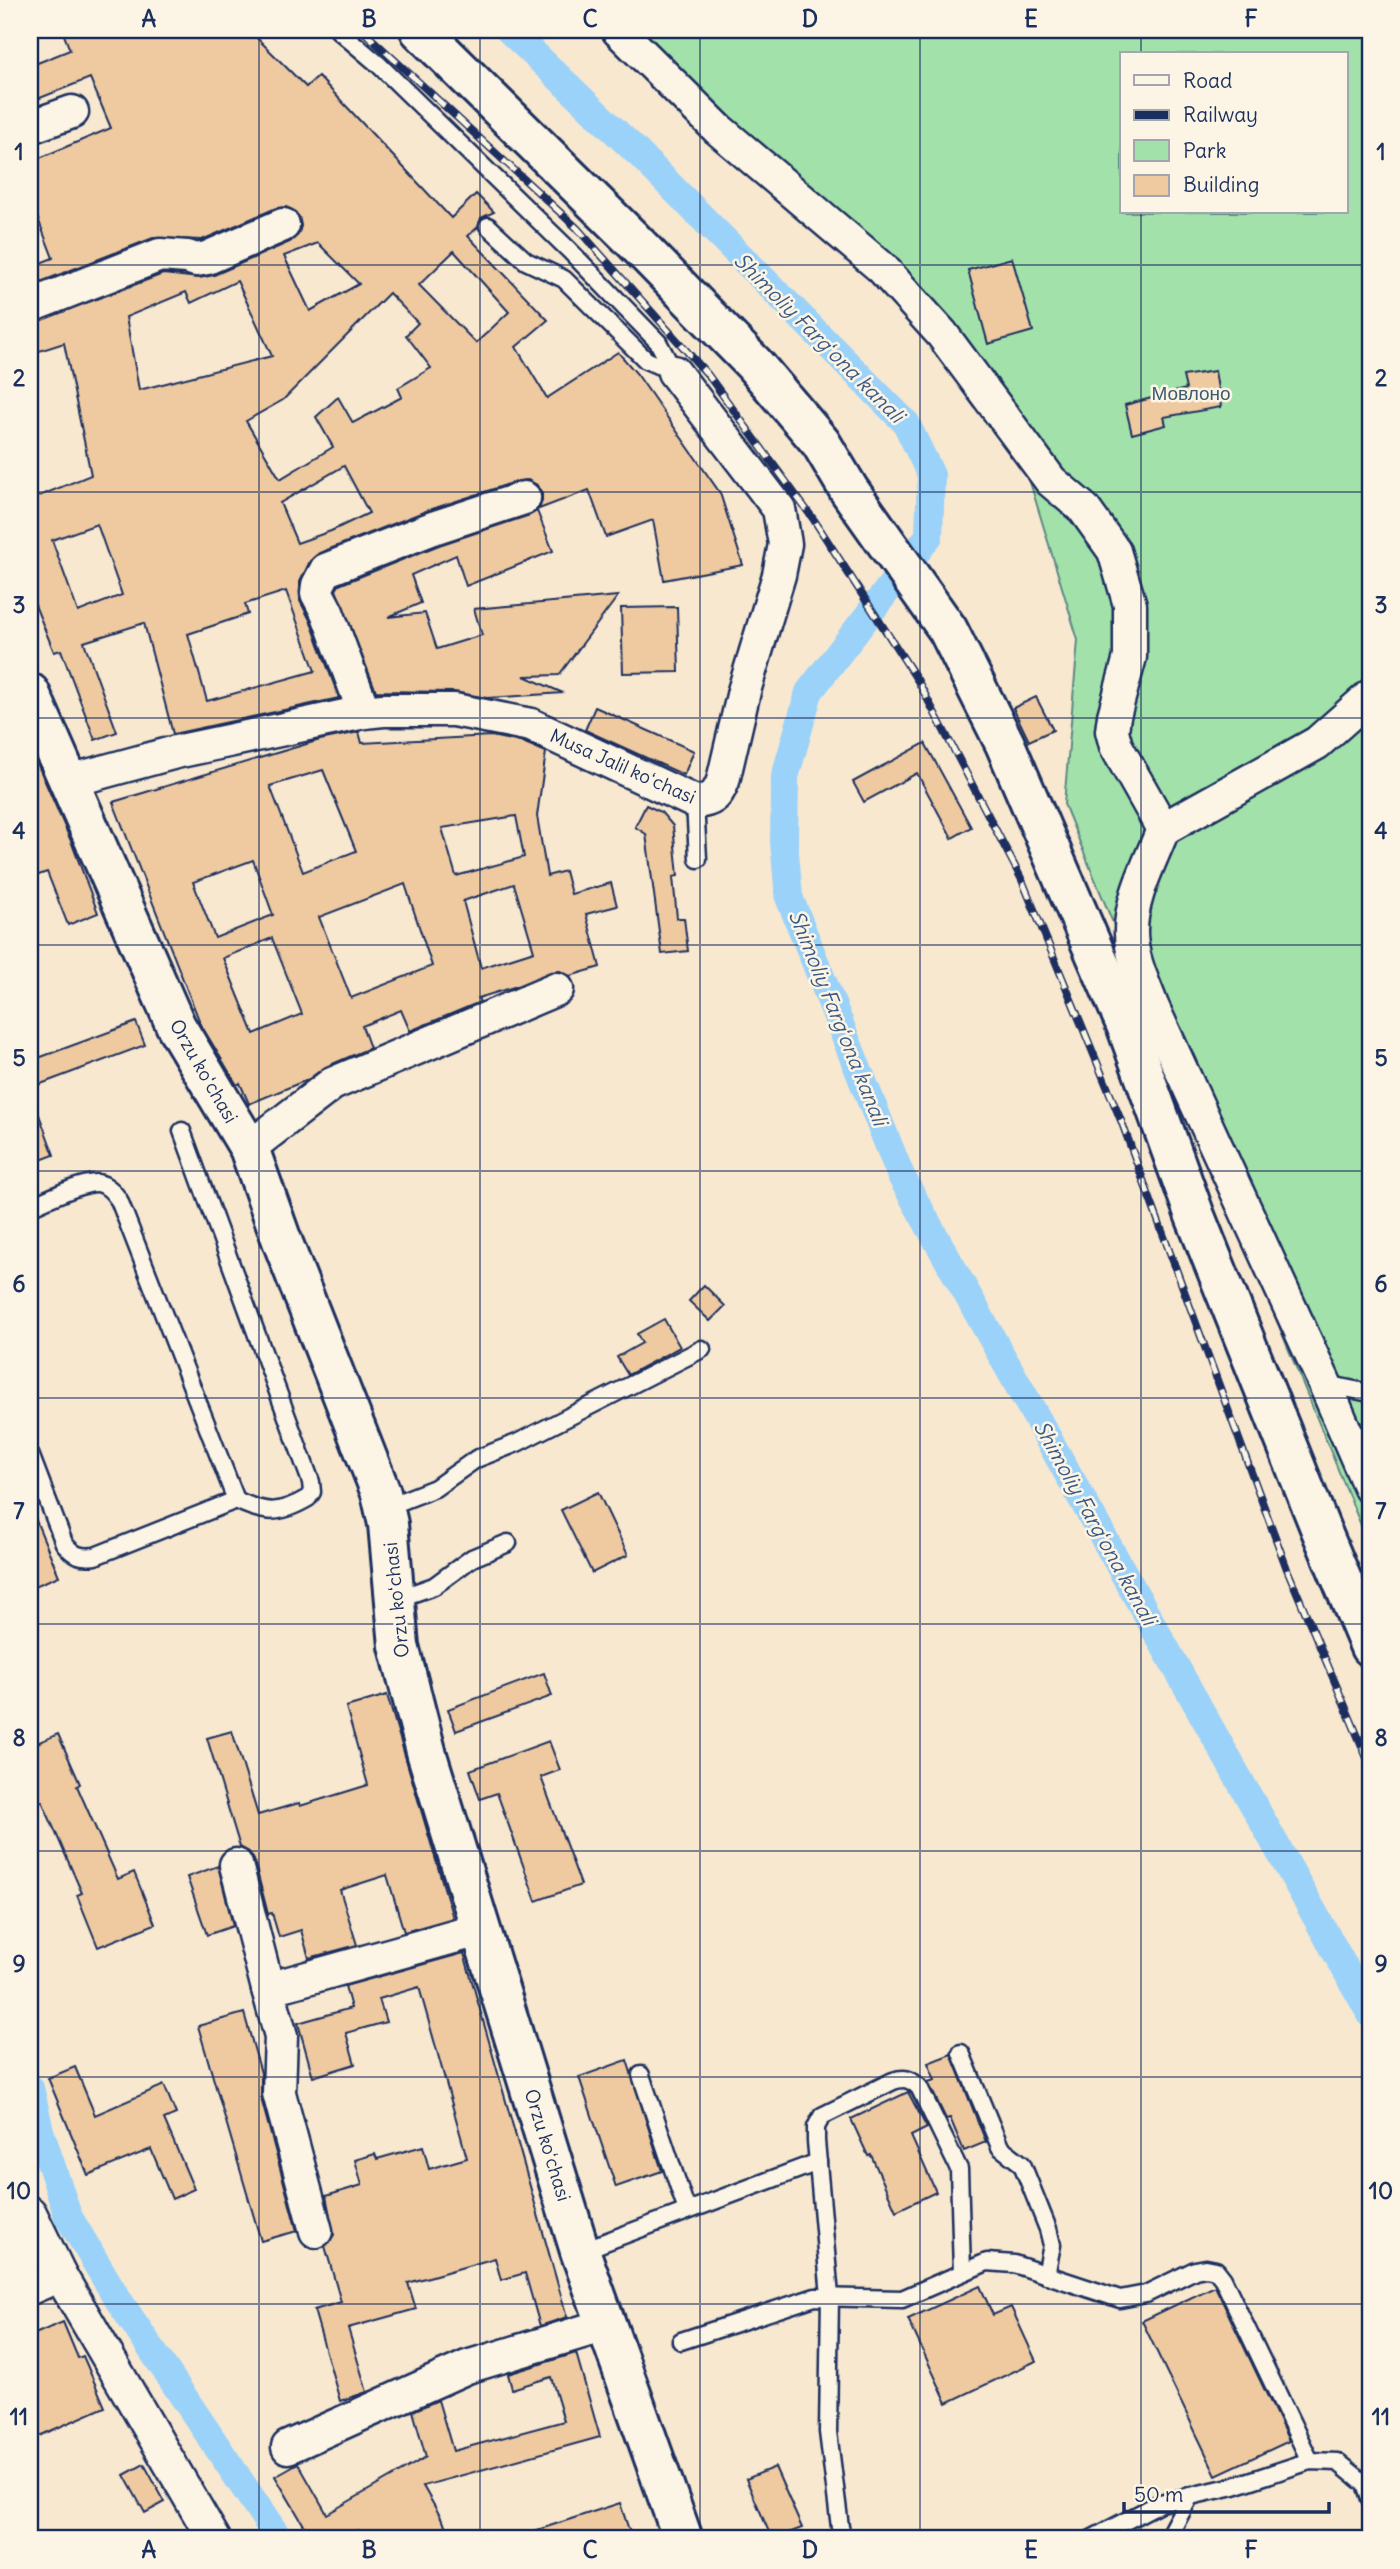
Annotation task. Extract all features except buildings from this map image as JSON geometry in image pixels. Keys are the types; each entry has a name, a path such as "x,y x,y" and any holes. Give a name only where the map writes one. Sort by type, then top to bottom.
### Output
{"street":[{"path":"420,30 631,238 754,364 821,443 849,490 948,630 1005,744 1126,1025 1200,1228 1370,1647"},
{"path":"618,30 718,129 881,268 942,334 1051,481 1084,509 1114,551 1130,605 1130,657 1112,731 1116,746 1163,829"},
{"path":"30,127 72,111"},
{"path":"30,306 160,255 196,260 207,258 283,225"},
{"name":"Musa Jalil koʻchasi","path":"69,781 176,752 365,712 383,709 454,710 531,725 695,802 708,801 719,793 723,781 744,691 779,575 785,544 779,509 674,372"},
{"path":"365,712 327,612 317,593 318,584 326,570 433,528 524,498"},
{"name":"Orzu koʻchasi","path":"30,693 176,1026 249,1148 281,1238 381,1493 388,1524 399,1646 426,1755 580,2252 683,2539"},
{"path":"1370,696 1317,743 1163,829 1133,911 1130,935 1152,1006 1370,1488"},
{"path":"249,1148 332,1084 557,989"},
{"path":"236,1865 281,2036 279,2093 316,2231"},
{"path":"268,1989 482,1929"},
{"path":"30,2213 60,2275 214,2539"},
{"path":"30,2288 60,2275"},
{"path":"288,2447 467,2367 605,2325"}],"lane":[{"path":"338,30 378,64 569,250 658,342 674,372"},
{"path":"488,226 526,261 564,279 646,360 674,372"},
{"path":"695,802 698,859"},
{"path":"30,1207 84,1185 98,1183 110,1188 118,1200 236,1500 268,1512 280,1511 308,1498 312,1492 311,1482 182,1131"},
{"path":"384,1508 435,1488 476,1459 517,1443 702,1349"},
{"path":"1325,1384 1370,1393"},
{"path":"30,1454 64,1543 72,1553 83,1558 95,1556 236,1500"},
{"path":"394,1600 434,1586 472,1558 508,1543"},
{"path":"961,2053 1000,2147 1022,2164 1048,2229 1052,2245 1046,2275"},
{"path":"641,2075 687,2211"},
{"path":"843,2539 828,2432 830,2296 816,2127 822,2116 903,2078 912,2080 919,2087 959,2169 962,2272"},
{"path":"580,2252 818,2162"},
{"path":"681,2341 799,2302 830,2296 902,2299 987,2262 1014,2264 1120,2299 1146,2294 1195,2270 1206,2268 1216,2270 1223,2279 1310,2460"},
{"path":"1091,2539 1160,2503 1234,2487 1310,2460 1338,2462 1365,2484 1370,2499"},
{"path":"1167,2539 1190,2496"}],"green space":[{"name":"Мовлоно","path":"617,30 1370,30 1370,1547 1064,804 1078,640 1016,436 929,297"}],"waterway":[{"name":"Shimoliy Fargʻona kanali","path":"509,30 639,154 906,423 931,475 929,536 809,692 785,777 784,842 789,897 901,1176 1370,2013"},
{"path":"30,2088 40,2131 68,2216 117,2298 279,2539"}],"railway":[{"path":"362,30 577,228 708,375 814,520 918,681 1022,880 1122,1123 1287,1569 1370,1765"}]}
